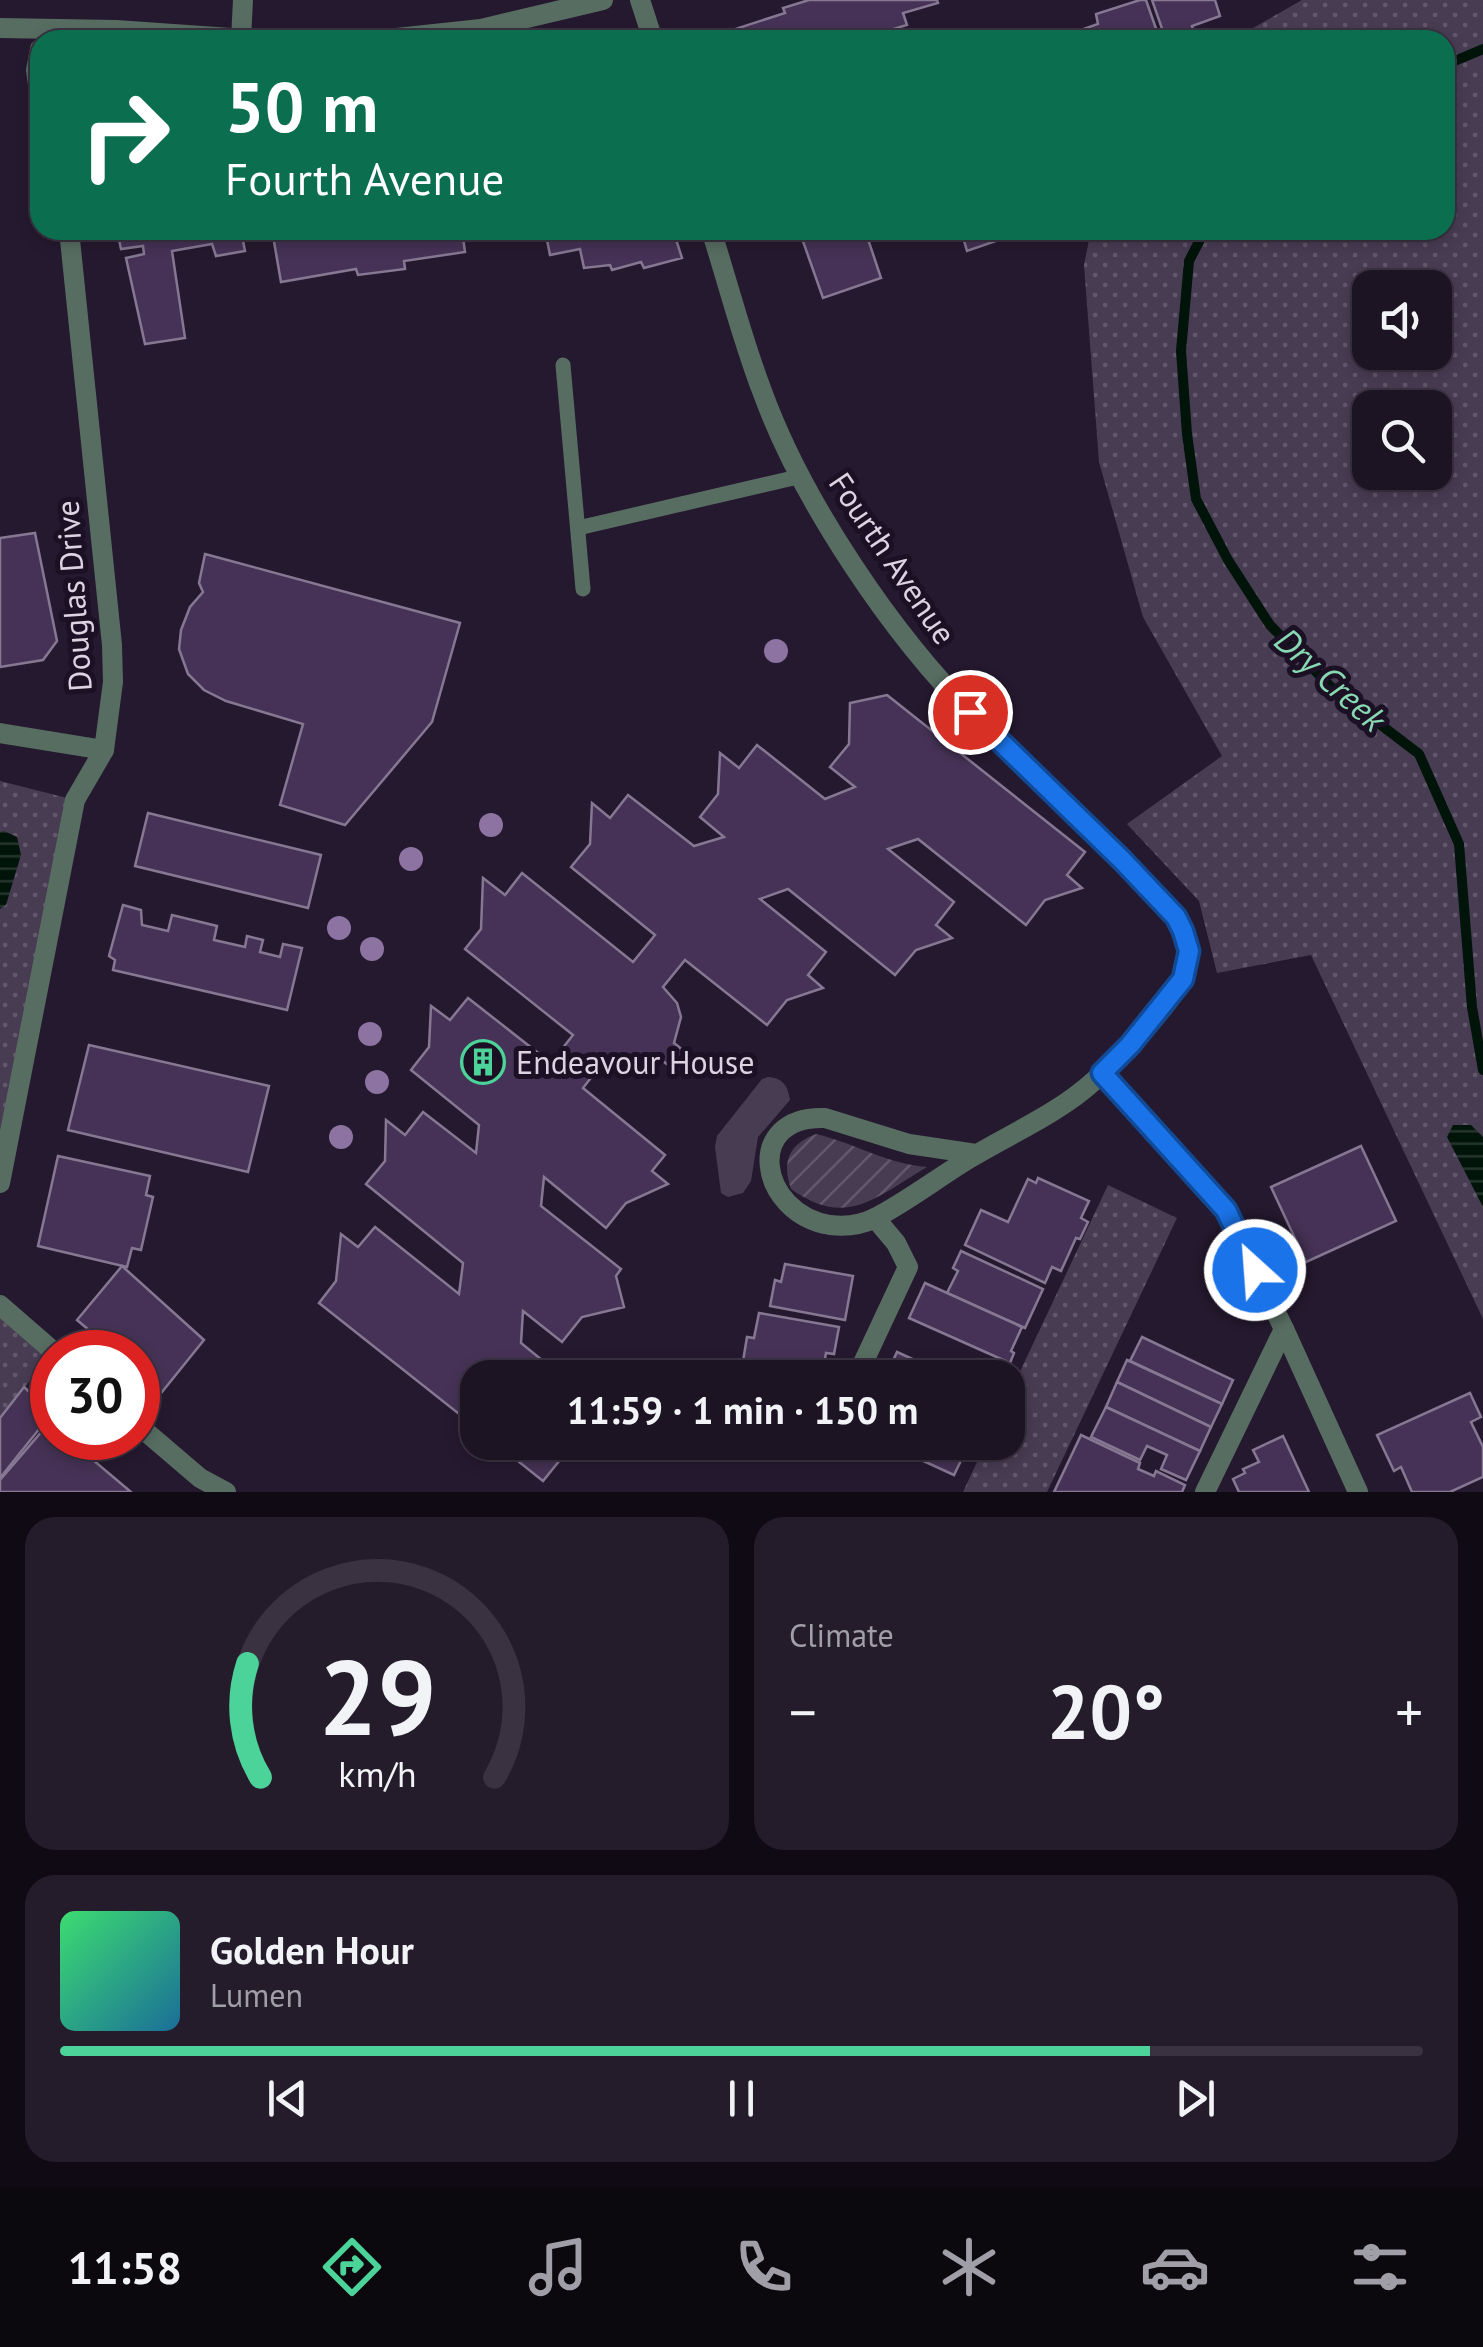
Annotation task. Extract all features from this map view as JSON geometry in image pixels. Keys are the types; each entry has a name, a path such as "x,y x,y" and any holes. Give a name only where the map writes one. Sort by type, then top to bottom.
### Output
{"street":[{"path":"242,30 244,0"},
{"path":"482,30 602,0"},
{"path":"640,0 650,30"},
{"path":"0,28 30,33"},
{"name":"Douglas Drive","path":"0,1183 76,800 104,750 113,682 69,240"},
{"name":"Fourth Avenue","path":"715,240 762,392 802,476 867,582 948,687 1176,917 1189,951 1183,979 1102,1073 1038,1122 976,1154 875,1218 851,1226 812,1220 787,1205 770,1178 767,1163 786,1128 813,1118 825,1118 909,1144 976,1154"},
{"path":"0,733 104,750"},
{"path":"1102,1073 1226,1210 1358,1492"},
{"path":"864,1360 908,1267 896,1243 875,1218"},
{"path":"0,1305 30,1331"},
{"path":"1205,1492 1284,1329"},
{"path":"160,1444 200,1478 226,1492"}],"lane":[{"path":"563,364 583,589"},
{"path":"578,528 802,476"}],"shaded area":[{"path":"1302,0 1483,0 1483,1319 1311,955 1217,973 1199,901 1127,824 1222,756 1143,617 1099,462 1084,265 1089,240 1455,240 1455,30 1250,30"},
{"path":"0,781 75,800 0,1185"},
{"path":"0,832 17,837 21,855 6,905 0,909"},
{"path":"768,1077 784,1084 790,1100 758,1137 751,1181 743,1193 728,1197 721,1193 717,1136 762,1079"},
{"path":"1453,1125 1471,1125 1483,1137 1483,1207 1447,1137"},
{"path":"816,1134 898,1162 927,1167 876,1198 845,1208 829,1207 791,1189 788,1179 793,1149"},
{"path":"1108,1185 1177,1218 1047,1492 963,1492 978,1460 1025,1460 1025,1361"},
{"path":"0,1302 30,1330 30,1381 0,1418"}],"building":[{"path":"809,0 938,3 903,13 907,25 890,30 732,30 785,13 783,8"},
{"path":"1146,0 1156,30 1081,30 1098,24 1096,14"},
{"path":"1152,0 1215,0 1220,16 1192,26 1193,30 1162,30"},
{"path":"119,240 243,240 245,251 216,256 212,244 172,251 185,338 145,344 126,258 144,254 143,246 121,249"},
{"path":"274,240 463,240 465,252 404,261 405,269 358,275 356,269 281,282"},
{"path":"547,240 676,240 682,258 644,268 641,262 612,270 610,265 584,268 580,249 550,255"},
{"path":"803,240 868,240 881,278 823,298"},
{"path":"964,240 999,240 967,251"},
{"path":"35,533 57,641 43,660 0,667 0,538"},
{"path":"205,554 460,623 432,722 345,825 280,805 303,724 226,701 204,690 188,674 179,649 181,630 190,607 203,592 199,583"},
{"name":"Endeavour House","path":"887,695 1085,852 1067,875 1082,888 1045,900 1026,925 918,839 888,849 954,902 936,925 952,938 916,950 895,975 788,889 760,899 826,952 808,975 823,988 787,1000 767,1025 685,960 663,987 677,1003 681,1017 674,1043 689,1055 676,1071 660,1059 638,1069 623,1069 604,1061 583,1088 665,1155 652,1171 668,1184 626,1203 606,1228 544,1177 541,1206 621,1269 616,1276 624,1307 582,1317 562,1342 523,1311 521,1343 542,1360 460,1360 460,1415 319,1303 336,1281 341,1234 358,1247 375,1227 459,1294 463,1263 366,1184 385,1161 386,1120 405,1135 423,1112 476,1153 479,1125 411,1070 429,1047 431,1006 450,1020 468,998 551,1063 573,1035 465,949 481,929 483,878 505,895 522,873 633,962 655,935 571,867 590,844 592,803 610,818 628,795 694,846 724,837 700,817 718,794 720,753 739,768 757,745 825,799 855,787 830,767 849,744 850,703"},
{"path":"148,813 321,855 308,908 135,866"},
{"path":"123,905 141,910 142,925 168,931 172,915 217,926 214,940 245,947 247,936 263,940 260,952 280,957 283,944 302,948 287,1010 113,970 115,960 109,956"},
{"path":"89,1045 269,1086 248,1172 68,1130"},
{"path":"1361,1146 1396,1221 1306,1262 1271,1187"},
{"path":"58,1156 150,1176 146,1195 153,1197 141,1250 132,1248 127,1267 38,1246"},
{"path":"1038,1178 1089,1201 1081,1218 1088,1222 1080,1239 1076,1238 1061,1271 1052,1267 1045,1283 965,1245 981,1210 1008,1222 1028,1179 1036,1183"},
{"path":"961,1251 1043,1289 1025,1328 947,1293 958,1271 953,1268"},
{"path":"785,1264 853,1276 845,1320 770,1306 775,1280 781,1282"},
{"path":"122,1266 204,1340 162,1392 160,1330 89,1330 77,1320"},
{"path":"925,1283 1022,1327 1011,1360 1003,1360 909,1318"},
{"path":"759,1313 839,1327 834,1354 826,1353 825,1360 743,1360 747,1337 754,1338"},
{"path":"1142,1337 1233,1380 1222,1404 1130,1361"},
{"path":"897,1352 915,1360 893,1360"},
{"path":"1127,1360 1222,1404 1211,1427 1117,1382"},
{"path":"1117,1382 1211,1427 1200,1451 1106,1407"},
{"path":"24,1387 30,1393 30,1440 0,1478 0,1418"},
{"path":"1470,1393 1481,1417 1471,1422 1483,1447 1483,1477 1450,1492 1412,1492 1401,1467 1394,1471 1377,1435"},
{"path":"1106,1407 1200,1451 1186,1480 1161,1469 1167,1455 1147,1446 1140,1460 1091,1437"},
{"path":"1081,1435 1140,1463 1138,1469 1154,1476 1156,1471 1185,1485 1182,1492 1054,1492"},
{"path":"1283,1436 1309,1492 1239,1492 1233,1479 1259,1462 1253,1450"},
{"path":"30,1445 30,1460 93,1460 131,1492 0,1492 0,1480"},
{"path":"517,1460 560,1460 543,1481"},
{"path":"921,1460 961,1460 954,1475"}],"waterway":[{"name":"Dry Creek","path":"1455,61 1483,49"},
{"name":"Dry Creek","path":"1200,240 1189,261 1181,351 1196,499 1228,560 1270,625 1330,686 1419,754 1459,844 1472,1007 1483,1070"}],"place":[{"name":"Endeavour House","path":"483,1062"}],"route":[{"path":"970,712 1176,917 1189,951 1183,979 1102,1073 1226,1210 1255,1270"}]}
